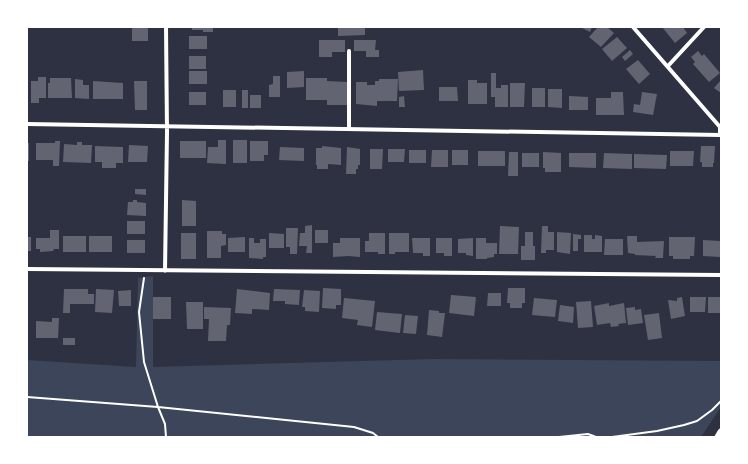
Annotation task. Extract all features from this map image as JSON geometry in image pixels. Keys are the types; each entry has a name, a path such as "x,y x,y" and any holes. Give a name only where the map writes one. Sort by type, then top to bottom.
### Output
{"street":[{"path":"165,271 166,27"},
{"path":"27,124 720,135 720,127 633,27"},
{"path":"668,66 704,27"},
{"path":"349,51 349,128"},
{"path":"27,270 721,275"},
{"path":"718,437 721,432"}],"path":[{"path":"145,271 139,312 142,348 144,362 165,424 166,437"},
{"path":"27,397 158,407 354,427 373,433 378,437"},
{"path":"612,437 657,431 684,425 696,421 712,410 721,401"},
{"path":"559,437 588,434 596,437"}],"shaded area":[{"path":"153,276 153,367 433,359 721,361 721,407 701,437 27,437 27,360 136,367 138,278"}],"building":[{"path":"132,27 148,27 148,41 132,41"},
{"path":"192,27 213,27 213,32 192,30"},
{"path":"338,27 365,27 365,35 338,36"},
{"path":"580,27 592,27 590,32"},
{"path":"598,27 607,27 614,33 601,47 589,37"},
{"path":"662,27 683,27 687,33 675,43"},
{"path":"189,36 207,36 207,49 189,49"},
{"path":"617,37 627,48 612,61 602,49"},
{"path":"319,40 345,40 345,52 332,52 332,57 319,57"},
{"path":"354,40 376,40 375,50 379,50 379,57 366,57 366,51 354,51"},
{"path":"630,50 633,54 625,61 622,57"},
{"path":"698,51 702,56 704,54 720,73 709,82 693,64 695,62 691,57"},
{"path":"189,56 206,56 206,69 189,69"},
{"path":"638,60 650,74 639,84 626,69"},
{"path":"423,70 424,90 399,91 398,72"},
{"path":"189,71 207,71 207,84 189,84"},
{"path":"304,71 304,87 287,88 287,72"},
{"path":"491,73 496,73 496,88 501,88 501,85 508,85 508,107 495,107 495,97 491,97"},
{"path":"273,76 280,76 280,97 269,97 269,85 273,84"},
{"path":"38,77 46,77 46,98 39,98 39,103 31,103 31,81 38,81"},
{"path":"50,78 71,78 72,98 48,98 48,83 50,83"},
{"path":"306,78 327,78 327,81 348,82 348,105 327,105 327,100 306,100"},
{"path":"75,79 83,80 83,85 89,85 89,99 75,98"},
{"path":"379,79 398,79 397,101 377,101 377,106 356,104 356,82 367,82 367,85 375,85 375,81 379,81"},
{"path":"468,80 477,80 477,83 487,83 487,104 468,104"},
{"path":"721,80 721,93 714,88"},
{"path":"93,81 123,83 123,99 93,99"},
{"path":"134,81 147,81 147,110 135,110"},
{"path":"510,83 525,83 524,107 510,107"},
{"path":"439,87 457,87 458,101 439,101"},
{"path":"532,88 545,88 545,107 532,107"},
{"path":"548,89 562,89 562,108 548,107"},
{"path":"223,90 236,90 236,107 223,107"},
{"path":"242,90 248,90 248,108 242,108"},
{"path":"189,92 206,92 206,105 189,105"},
{"path":"611,92 623,92 624,115 596,115 596,98 611,98"},
{"path":"642,92 657,94 653,115 633,112 634,104 640,105"},
{"path":"250,95 261,95 261,108 250,108"},
{"path":"404,96 405,107 399,107 399,97"},
{"path":"569,96 588,97 588,110 569,110"},
{"path":"218,140 226,140 226,164 207,163 208,147 218,147"},
{"path":"233,140 247,140 247,163 233,163"},
{"path":"55,141 60,141 59,166 53,166 53,160 36,160 36,143 55,143"},
{"path":"180,141 206,141 206,158 180,158"},
{"path":"250,141 268,141 268,155 264,155 264,161 250,161"},
{"path":"77,142 82,142 82,145 92,145 91,163 63,162 64,144 77,145"},
{"path":"27,143 29,143 29,161 27,161"},
{"path":"129,145 148,146 147,162 128,162"},
{"path":"95,146 123,147 123,163 116,163 116,168 102,168 102,162 95,162"},
{"path":"322,146 341,148 341,165 328,164 328,169 317,169 316,148 322,148"},
{"path":"701,146 715,146 713,167 702,167 702,162 700,162"},
{"path":"280,147 304,148 304,161 279,160"},
{"path":"347,147 360,149 360,165 358,165 358,169 356,169 356,174 346,174"},
{"path":"370,149 383,149 382,169 370,169"},
{"path":"388,149 405,149 404,162 388,162"},
{"path":"409,150 426,150 426,163 409,163"},
{"path":"432,150 448,150 448,167 431,167"},
{"path":"452,150 468,150 468,165 452,165"},
{"path":"478,151 505,151 505,166 478,166"},
{"path":"670,151 694,151 693,166 670,166"},
{"path":"509,152 518,152 518,176 508,176"},
{"path":"543,152 561,153 561,172 545,172 545,168 543,168"},
{"path":"522,153 539,153 539,167 522,167"},
{"path":"569,153 596,153 596,168 569,167"},
{"path":"604,153 632,154 632,169 603,168"},
{"path":"634,154 667,155 666,169 634,168"},
{"path":"135,189 146,189 146,195 135,194"},
{"path":"133,200 146,203 146,216 127,215 128,202 133,202"},
{"path":"182,200 196,201 196,226 182,226"},
{"path":"127,221 145,221 145,234 127,234"},
{"path":"312,225 312,253 306,253 307,246 299,246 300,233 305,233 305,226"},
{"path":"500,226 519,227 518,254 499,254"},
{"path":"542,226 548,226 548,232 554,232 554,250 546,250 546,253 541,253"},
{"path":"286,228 298,228 297,254 290,254 290,247 286,247"},
{"path":"50,230 59,230 59,249 40,252 40,249 36,249 36,238 50,238"},
{"path":"315,230 328,230 328,243 315,243"},
{"path":"207,231 222,231 222,234 226,234 226,245 221,246 221,258 207,258"},
{"path":"525,232 533,232 535,260 521,260 521,246 525,246"},
{"path":"557,232 571,233 570,254 557,252"},
{"path":"181,233 196,233 196,259 181,259"},
{"path":"269,233 284,234 284,248 269,248"},
{"path":"369,233 385,233 385,254 378,254 378,252 365,252 365,241 369,241"},
{"path":"389,233 409,233 409,252 395,252 395,254 389,254"},
{"path":"573,234 581,235 581,239 578,239 578,251 573,251"},
{"path":"584,235 592,235 592,239 595,239 595,235 602,236 602,252 584,252"},
{"path":"63,236 86,236 86,252 63,252"},
{"path":"89,236 112,236 112,252 89,252"},
{"path":"627,236 637,236 637,242 664,241 663,258 628,253"},
{"path":"27,237 31,237 31,251 27,251"},
{"path":"245,237 245,252 228,252 228,238"},
{"path":"669,237 695,237 694,256 690,256 690,259 673,259 673,256 669,256"},
{"path":"249,238 254,238 254,243 260,243 260,239 266,239 266,257 263,257 263,259 249,258"},
{"path":"340,238 360,238 360,257 333,257 333,243 340,243"},
{"path":"412,238 430,238 430,256 423,256 423,253 413,253"},
{"path":"436,238 452,238 452,256 444,256 444,253 436,253"},
{"path":"473,238 473,256 466,255 466,253 458,253 458,239"},
{"path":"476,238 486,238 486,243 497,243 497,254 494,254 494,257 487,259 476,259"},
{"path":"605,239 623,239 623,255 604,255"},
{"path":"127,240 145,240 145,253 127,253"},
{"path":"703,240 720,241 720,257 703,256"},
{"path":"323,288 341,289 341,305 336,305 336,309 322,308"},
{"path":"508,288 525,288 525,303 522,303 522,308 510,308 510,303 507,303"},
{"path":"64,289 88,289 88,294 94,294 94,304 70,304 70,313 63,313"},
{"path":"96,289 114,290 112,313 95,312"},
{"path":"237,289 270,293 269,310 252,309 252,314 235,313"},
{"path":"274,289 300,290 299,305 285,304 285,301 273,301"},
{"path":"131,290 131,306 119,306 118,291"},
{"path":"304,290 320,291 319,312 305,311 305,307 302,307"},
{"path":"488,293 501,293 501,306 487,306"},
{"path":"451,295 476,297 474,316 449,313"},
{"path":"153,297 171,297 171,319 153,319"},
{"path":"682,297 685,316 671,319 668,300 677,301 677,298"},
{"path":"690,297 706,297 705,312 690,312"},
{"path":"708,297 721,297 721,313 708,313"},
{"path":"344,298 375,301 372,327 357,325 358,320 342,318"},
{"path":"534,298 557,300 555,317 532,315"},
{"path":"591,301 593,327 578,328 576,302"},
{"path":"186,302 203,302 203,329 187,329"},
{"path":"609,303 609,306 624,303 626,323 611,327 610,323 597,325 594,306"},
{"path":"560,305 574,307 573,323 558,321"},
{"path":"204,307 231,308 230,325 227,325 226,341 208,341 209,319 204,319"},
{"path":"635,307 635,310 641,309 643,323 628,325 626,308"},
{"path":"429,310 445,313 442,337 427,335"},
{"path":"377,312 402,314 400,333 375,330"},
{"path":"659,313 662,338 648,340 644,315"},
{"path":"405,315 418,316 416,334 403,333"},
{"path":"52,318 59,318 58,338 36,338 36,321 52,322"},
{"path":"63,338 75,338 75,345 63,345"}]}
